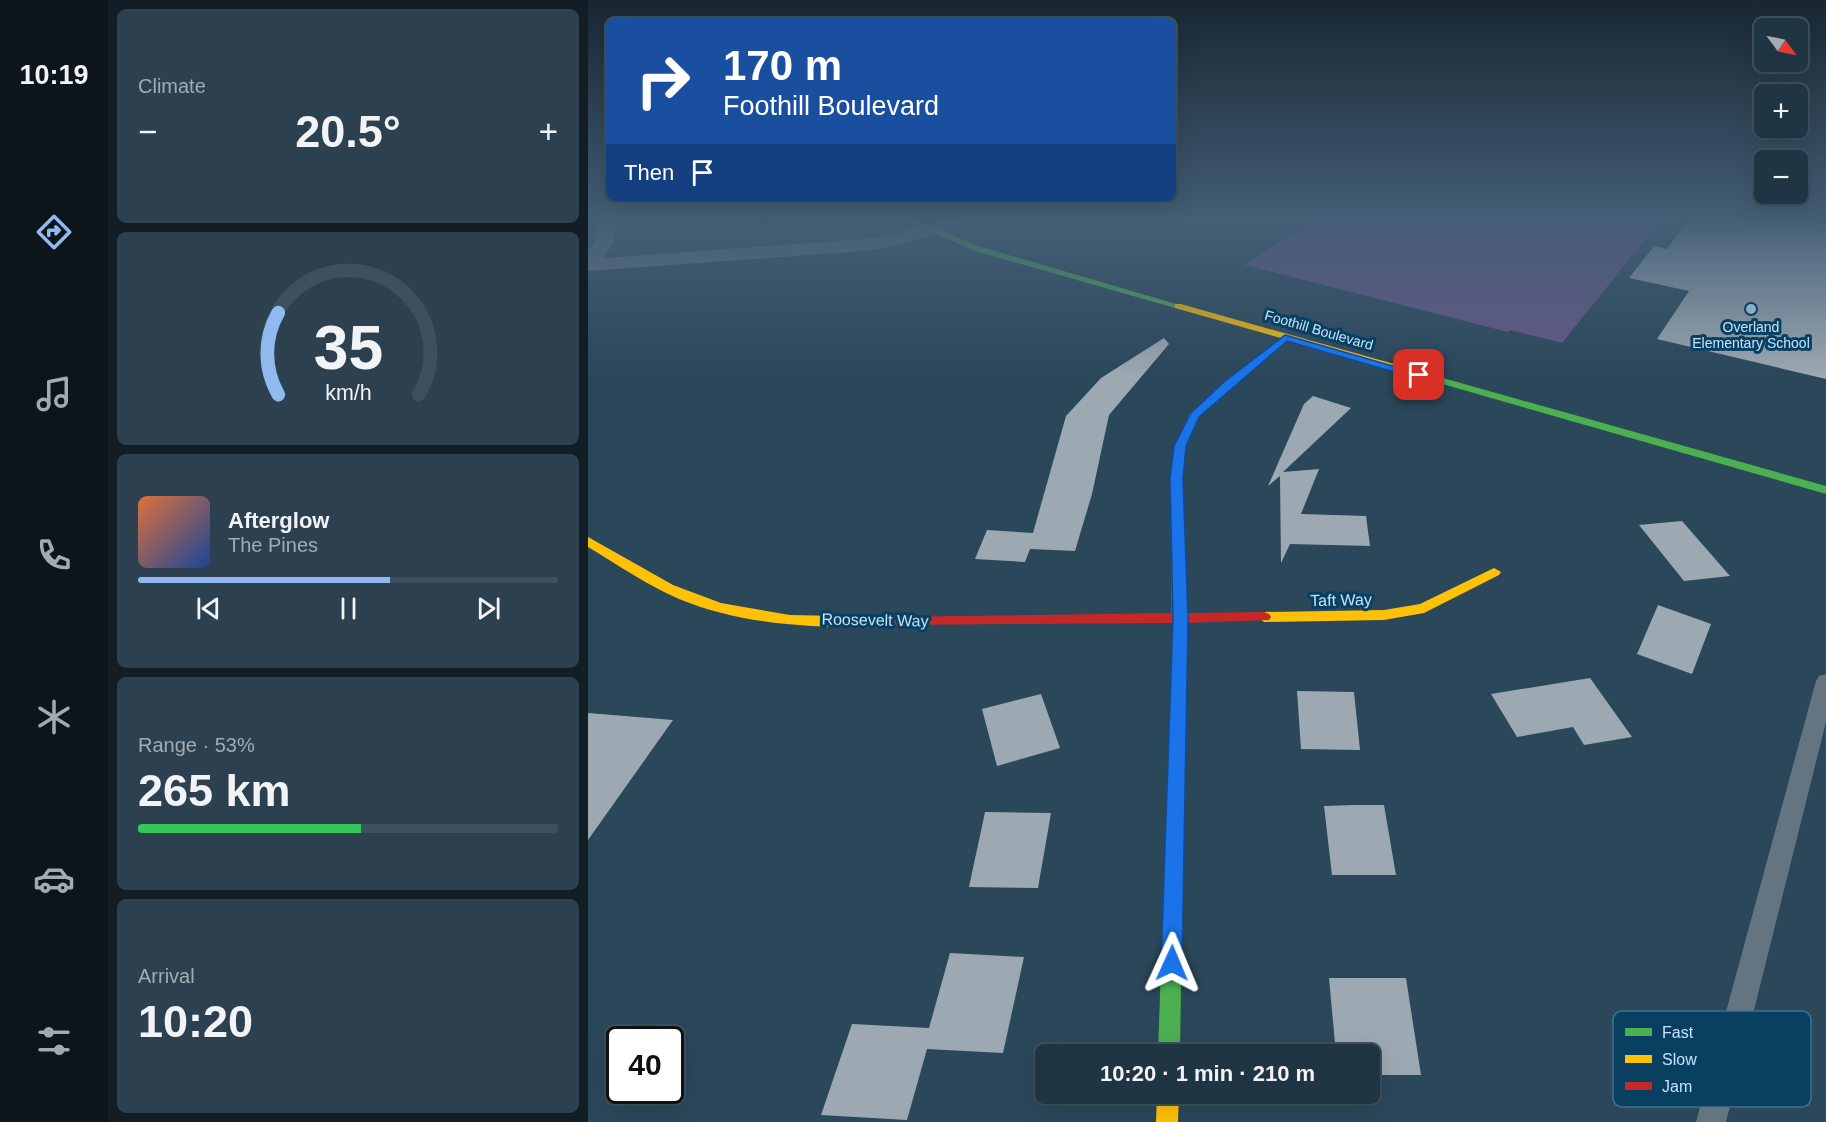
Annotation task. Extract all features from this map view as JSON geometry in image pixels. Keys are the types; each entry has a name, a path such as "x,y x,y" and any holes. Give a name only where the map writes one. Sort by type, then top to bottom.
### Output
{"street":[{"name":"Foothill Boulevard","path":"1059,272 1826,490"},
{"path":"1169,1044 1180,619 1177,479 1180,446 1194,415 1285,338"},
{"name":"Roosevelt Way","path":"588,541 666,588 714,606 778,617 864,621 1180,619"},
{"name":"Taft Way","path":"1180,619 1384,615 1424,608 1494,572"},
{"path":"1167,1122 1168,1104"}],"lane":[{"path":"1741,1011 1826,681"},
{"path":"1712,1122 1716,1107"}],"shaded area":[{"path":"1274,272 1619,272 1562,343 1510,330 1508,332"}],"building":[{"name":"Overland Elementary School","path":"1633,272 1826,272 1826,379 1657,339 1689,291 1629,278"},
{"path":"1164,338 1169,344 1109,415 1092,494 1075,551 1030,549 1025,562 975,559 987,530 1033,533 1066,416 1101,378"},
{"path":"1313,396 1351,408 1283,472 1319,469 1301,514 1366,516 1370,546 1290,544 1281,563 1280,476 1268,486 1304,404"},
{"path":"1682,521 1730,576 1684,581 1639,525"},
{"path":"1658,605 1711,624 1692,674 1637,654"},
{"path":"1590,678 1632,737 1584,745 1573,727 1517,737 1491,694"},
{"path":"1297,691 1354,692 1360,750 1301,749"},
{"path":"1041,694 1060,748 997,766 982,709"},
{"path":"588,713 673,720 588,840"},
{"path":"1384,805 1396,875 1332,875 1324,806"},
{"path":"985,812 1051,813 1038,888 969,887"},
{"path":"950,953 1024,957 1003,1053 927,1049 907,1120 821,1115 852,1024 929,1028"},
{"path":"1329,978 1406,978 1421,1075 1380,1075 1380,1044 1335,1044"}],"traffic: fast":[{"path":"1060,272 1178,306"},
{"path":"1186,434 1194,415 1285,338"},
{"path":"1436,379 1826,490"},
{"path":"1169,1044 1179,641"}],"traffic: slow":[{"path":"1178,306 1436,379"},
{"path":"588,541 668,588 719,607 790,620 886,622"},
{"path":"1264,617 1384,615 1424,608 1494,572"},
{"path":"1167,1122 1168,1104"}],"traffic: jam":[{"path":"1179,641 1177,479 1180,446 1186,434"},
{"path":"886,622 1264,617"}],"place":[{"name":"Overland Elementary School","path":"1751,309"}],"route":[{"path":"1172,963 1180,619 1177,479 1180,446 1194,415 1285,338 1419,375"}]}
